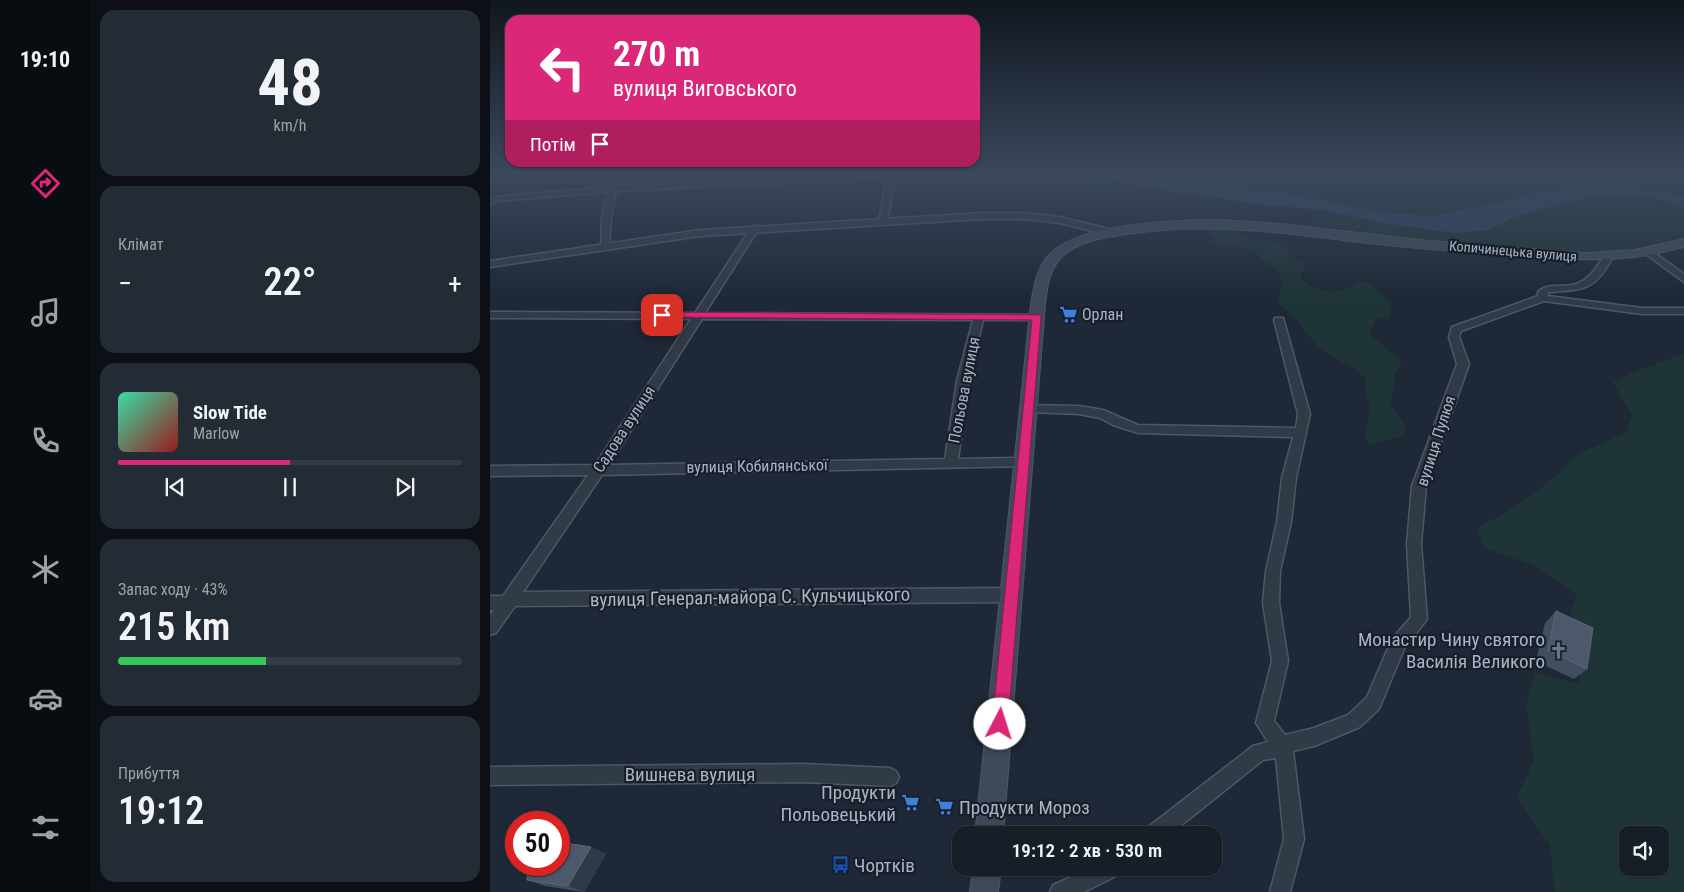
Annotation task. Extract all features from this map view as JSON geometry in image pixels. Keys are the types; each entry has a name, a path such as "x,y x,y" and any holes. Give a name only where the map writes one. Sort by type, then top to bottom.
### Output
{"main road":[{"name":"Копичинецька вулиця","path":"991,826 1036,317 1044,273 1052,259 1062,250 1080,241 1113,232 1185,225 1245,224 1376,240 1607,258 1682,246"},
{"path":"984,892 985,876"}],"street":[{"path":"605,246 606,215"},
{"path":"883,221 884,215"},
{"path":"490,264 677,236 756,228 883,221 1024,216 1060,220 1113,232"},
{"name":"Садова вулиця","path":"490,628 598,471 756,228"},
{"path":"1649,252 1684,279"},
{"name":"вулиця Пулюя","path":"1543,298 1543,292 1548,289 1576,288 1581,285 1597,272 1607,258"},
{"name":"вулиця Пулюя","path":"1165,826 1259,752 1284,748 1285,744 1314,737 1354,721 1374,703 1398,644 1419,619 1414,544 1419,486 1463,364 1454,338 1456,329 1543,298 1642,311 1684,311"},
{"path":"490,315 1036,317"},
{"name":"Польова вулиця","path":"951,463 963,381 979,317"},
{"path":"1279,320 1304,414 1273,571 1271,603 1280,661 1265,723 1284,748 1294,839 1280,892"},
{"path":"1028,408 1079,410 1103,414 1125,426 1138,429 1300,433"},
{"name":"вулиця Кобилянської","path":"490,471 598,471 789,465 1023,464"},
{"name":"вулиця Генерал-майора С. Кульчицького","path":"490,603 506,603 513,600 1011,595"},
{"name":"Вишнева вулиця","path":"490,776 803,774 890,777"},
{"path":"1060,892 1096,876"}],"green space":[{"path":"1319,215 1345,215 1383,223 1487,230 1521,215 1684,215 1684,238 1632,250 1593,252 1498,247 1486,240 1449,243 1308,224"},
{"path":"1416,215 1441,215 1435,216"},
{"path":"1228,226 1252,239 1278,243 1287,248 1291,254 1288,256 1303,262 1305,268 1300,276 1315,287 1329,291 1342,291 1361,281 1370,284 1378,290 1392,305 1390,316 1376,319 1370,332 1371,335 1402,362 1395,374 1391,405 1407,428 1401,436 1372,445 1365,440 1370,407 1366,392 1366,379 1320,348 1291,314 1279,305 1278,298 1282,281 1279,272 1264,262 1254,251 1233,246 1219,248 1214,243 1213,235 1208,233 1208,228"},
{"path":"1684,354 1684,892 1555,892 1550,845 1517,798 1534,759 1526,705 1535,673 1578,684 1587,645 1569,610 1574,604 1576,593 1533,565 1484,548 1478,528 1513,508 1555,477 1578,454 1625,433 1632,416 1613,382 1638,370"}],"water":[{"path":"1345,215 1521,215 1487,230 1455,233 1383,223"}],"building":[{"path":"1556,611 1593,628 1587,669 1548,650"},
{"path":"570,844 591,847 568,886 527,880 527,876 570,876"}],"place":[{"name":"Орлан","path":"1068,314"},
{"name":"Монастир Чину святого Василія Великого","path":"1559,650"},
{"name":"Продукти Польовецький","path":"910,803"},
{"name":"Продукти Мороз","path":"945,807"},
{"name":"Чортків","path":"840,865"}],"route":[{"path":"662,315 1036,317 1000,724"}]}
